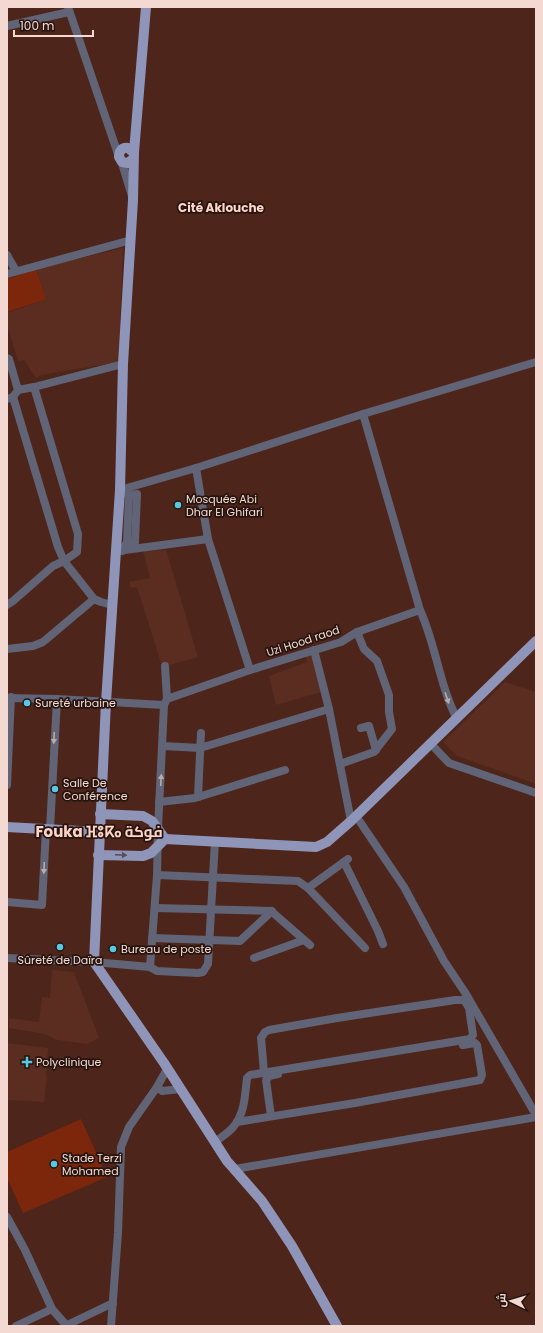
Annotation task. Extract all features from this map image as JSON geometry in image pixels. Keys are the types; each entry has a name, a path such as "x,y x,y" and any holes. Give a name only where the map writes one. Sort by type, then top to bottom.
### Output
{"main road":[{"path":"146,7 134,156 131,240 123,364 124,493 119,551 112,604 99,832 94,962 181,1089 227,1161 262,1201 292,1246 337,1326"},
{"path":"120,158 124,163 128,163 134,156"},
{"path":"98,855 143,856 151,853 165,839 316,847 327,842 354,819 536,641"},
{"path":"100,814 143,816 152,821 165,839"},
{"path":"7,827 99,832"}],"street":[{"path":"7,26 69,9 133,200"},
{"path":"7,274 131,240"},
{"path":"7,255 16,271"},
{"path":"7,358 9,359 18,390"},
{"path":"124,493 363,414 536,362"},
{"path":"112,604 94,599 64,561 58,547 10,398 18,390 123,364"},
{"path":"7,605 53,566 64,561 77,552 78,534 34,387"},
{"path":"363,414 440,676 449,704 457,719"},
{"path":"196,468 208,539 250,670"},
{"path":"119,551 127,542 135,542 137,494 124,493"},
{"path":"119,551 208,539"},
{"path":"7,649 33,646 43,642 94,599"},
{"name":"Uzi Hood raod","path":"9,698 106,702 166,702 250,670 341,642 357,632 420,610"},
{"path":"340,764 374,752 392,729 389,712 389,694 376,661 364,649 357,632"},
{"path":"235,1169 536,1116 466,994 444,960 404,887 354,819 314,650"},
{"path":"150,967 157,875 157,847 166,702 165,666"},
{"path":"7,785 9,698"},
{"path":"7,902 42,905 56,699"},
{"path":"163,746 200,748 329,709"},
{"path":"361,728 369,726 376,750"},
{"path":"198,797 201,733"},
{"path":"430,743 449,763 536,793"},
{"path":"160,802 198,797 285,770"},
{"path":"7,958 94,962 150,967 157,971 203,972 208,964 215,841"},
{"path":"308,888 346,860 383,944"},
{"path":"157,875 298,881 308,888 365,948"},
{"path":"155,908 272,911 307,942 254,958"},
{"path":"152,938 240,941 272,911"},
{"path":"215,1142 234,1128 242,1112 247,1078 250,1075 470,1039 473,1035 469,1005 464,1000 447,1001 270,1030 265,1032 261,1038 264,1072"},
{"path":"237,1122 480,1080 482,1075 478,1047 475,1044 471,1044 269,1076 266,1083 271,1116"},
{"path":"111,1326 118,1233 121,1147 129,1127 157,1087 167,1069"},
{"path":"157,1087 162,1091 181,1089"},
{"path":"8,1221 26,1250 52,1309 65,1326 113,1303"},
{"path":"16,1326 52,1309"}],"shaded area":[{"path":"123,248 120,326 122,326 119,362 41,375 36,378 24,360 18,361 7,325 7,313 46,298 36,269"},
{"path":"36,269 46,298 44,300 7,312 7,279"},
{"path":"166,550 198,657 166,666 165,662 161,663 137,587 131,588 129,582 150,578 143,551"},
{"path":"313,651 321,692 276,705 269,676 307,662 305,654"},
{"path":"505,682 536,692 536,784 457,756 443,742"},
{"path":"52,970 74,972 99,1038 87,1044 57,1040 45,1034 9,1028 9,1018 39,1022 42,997 50,998"},
{"name":"Polyclinique","path":"7,1043 48,1048 44,1102 7,1100"},
{"name":"Stade Terzi Mohamed","path":"81,1119 107,1177 23,1213 7,1178 7,1152"}],"place":[{"name":"Mosquée Abi Dhar El Ghifari","path":"178,505"},
{"name":"Sureté urbaine","path":"27,703"},
{"name":"Salle De Conférence","path":"55,789"},
{"name":"Sûreté de Daïra","path":"60,947"},
{"name":"Bureau de poste","path":"113,949"},
{"name":"Polyclinique","path":"27,1062"},
{"name":"Stade Terzi Mohamed","path":"54,1164"}],"district":[{"name":"Cité Aklouche","path":"221,208"},
{"name":"Fouka ⴼⵓⴽⴰ فوكة","path":"99,832"}]}
